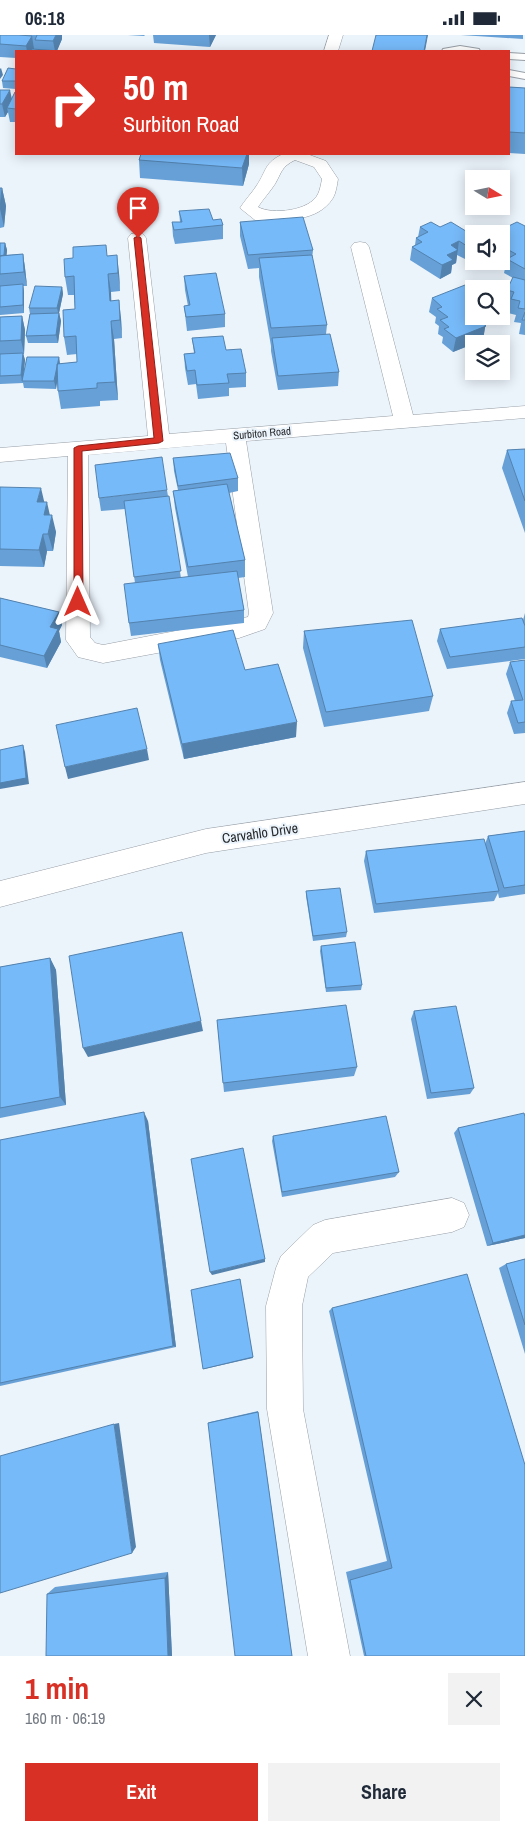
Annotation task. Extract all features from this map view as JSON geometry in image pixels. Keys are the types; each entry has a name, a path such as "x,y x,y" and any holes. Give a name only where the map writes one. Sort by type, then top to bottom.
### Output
{"street":[{"path":"331,50 336,35"},
{"path":"293,155 281,161 272,170 267,183 248,208 261,216 292,215 315,208 326,196 330,179 320,164 298,155"},
{"path":"138,238 159,441"},
{"path":"360,247 404,421"},
{"name":"Surbiton Road","path":"0,455 525,412"},
{"path":"78,448 78,640 87,650 103,654 239,629 257,623 261,613 235,435"},
{"name":"Carvahlo Drive","path":"0,894 206,841 525,793"},
{"path":"329,1656 285,1409 284,1307 293,1268 325,1237 452,1215"}],"lane":[{"path":"454,50 468,50"},
{"path":"510,56 525,57"},
{"path":"510,73 525,76"}],"building":[{"path":"0,35 32,36 26,46 0,44"},
{"path":"37,35 56,35 53,41 35,40"},
{"path":"376,35 427,35 424,50 372,50"},
{"path":"8,68 15,69 15,81 2,81"},
{"path":"510,87 525,88 525,133 510,132"},
{"path":"0,90 10,90 2,104 0,104"},
{"path":"15,92 15,109 7,108"},
{"path":"141,155 247,155 242,168 139,160"},
{"path":"0,188 2,188 0,209"},
{"path":"209,209 213,220 221,219 223,225 174,230 172,222 182,222 179,211"},
{"path":"303,217 313,250 248,255 240,222"},
{"path":"431,222 440,227 451,222 465,231 465,245 459,241 451,245 458,250 447,255 453,260 442,265 412,247 422,242 416,238 428,232 420,227"},
{"path":"517,222 525,226 525,269 510,261 510,257 516,254 510,251 510,225"},
{"path":"0,243 5,243 4,255 0,256"},
{"path":"106,245 107,256 117,255 118,273 108,274 110,301 119,300 120,320 111,321 115,382 97,383 97,388 58,391 57,364 77,362 76,336 64,337 63,310 75,309 74,276 65,277 64,259 73,258 73,247"},
{"path":"23,254 24,272 0,274 0,256"},
{"path":"312,255 327,325 271,328 259,258"},
{"path":"216,273 225,314 186,317 184,306 190,305 184,276"},
{"path":"513,277 525,280 525,309 518,308 520,301 511,299 514,292 510,291 510,284"},
{"path":"23,284 23,305 0,307 0,286"},
{"path":"465,285 465,325 486,326 456,338 444,329 449,327 440,320 448,317 437,309 442,307 432,298"},
{"path":"35,286 62,287 57,308 29,308"},
{"path":"59,313 56,335 26,336 30,314"},
{"path":"22,316 21,340 0,341 0,317"},
{"path":"330,334 339,372 278,376 272,338"},
{"path":"223,336 226,350 241,349 246,373 227,374 229,383 197,385 195,370 187,371 184,354 195,353 192,338"},
{"path":"23,353 21,375 0,376 0,354"},
{"path":"27,357 59,357 54,381 22,381"},
{"path":"525,449 525,501 507,450"},
{"path":"230,453 238,478 178,486 173,458"},
{"path":"162,457 167,490 99,498 95,465"},
{"path":"227,484 245,560 188,567 173,491"},
{"path":"0,487 41,488 37,502 47,502 44,515 52,515 48,534 43,534 39,550 0,549"},
{"path":"169,496 181,571 134,577 124,501"},
{"path":"237,571 244,610 129,623 124,584"},
{"path":"0,598 59,612 50,627 58,629 44,656 0,645"},
{"path":"522,618 525,626 525,647 450,657 440,629"},
{"path":"412,620 433,696 326,712 304,631"},
{"path":"233,630 245,670 278,664 297,722 182,744 158,644"},
{"path":"525,660 525,722 518,723 511,701 523,700 510,662"},
{"path":"137,708 147,749 65,767 56,725"},
{"path":"23,745 26,778 0,783 0,750"},
{"path":"525,831 525,885 504,888 488,836"},
{"path":"484,839 499,891 376,904 366,851"},
{"path":"340,888 347,932 313,936 306,891"},
{"path":"182,932 201,1021 83,1048 69,956"},
{"path":"355,942 362,985 326,988 321,946"},
{"path":"50,958 60,1097 0,1108 0,967"},
{"path":"346,1005 357,1067 223,1083 217,1020"},
{"path":"456,1006 474,1088 431,1093 414,1011"},
{"path":"144,1112 173,1346 0,1383 0,1140"},
{"path":"524,1113 525,1235 493,1243 458,1128"},
{"path":"386,1116 399,1172 282,1192 273,1136"},
{"path":"243,1148 265,1259 210,1272 191,1159"},
{"path":"525,1259 525,1325 506,1264"},
{"path":"467,1274 525,1465 525,1656 366,1656 350,1580 392,1568 332,1308"},
{"path":"240,1279 253,1357 203,1369 191,1290"},
{"path":"258,1412 292,1656 235,1656 208,1423"},
{"path":"114,1424 132,1553 0,1593 0,1456"},
{"path":"165,1578 168,1656 46,1656 47,1594"}],"route":[{"path":"78,602 78,448 159,441 138,238"}]}
